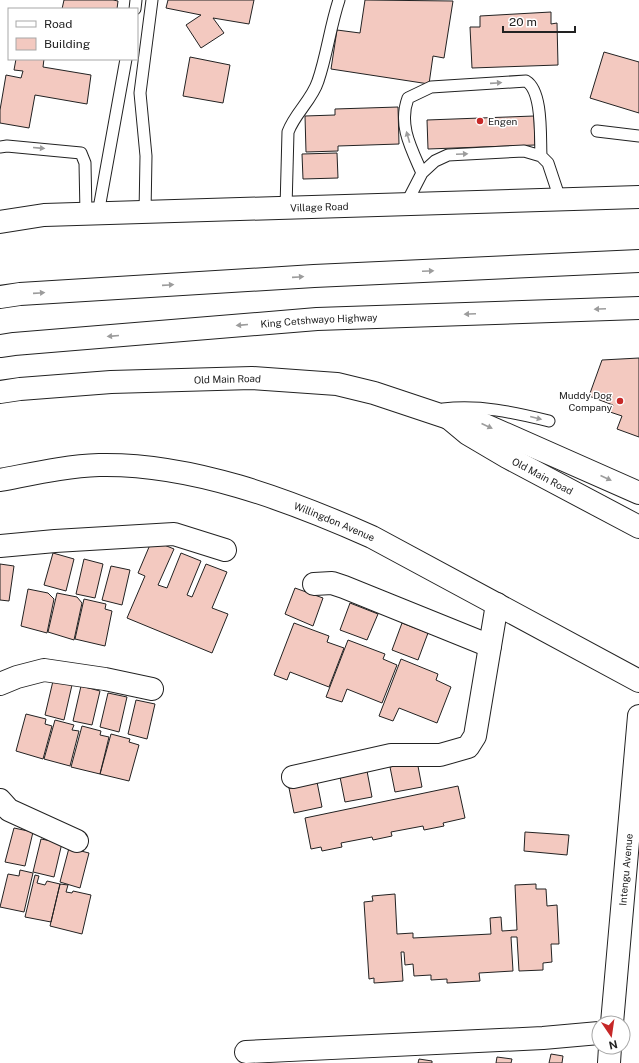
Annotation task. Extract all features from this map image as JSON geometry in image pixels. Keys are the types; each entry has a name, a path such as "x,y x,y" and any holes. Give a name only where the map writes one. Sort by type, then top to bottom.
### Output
{"main road":[{"name":"Village Road","path":"0,222 44,216 92,214 639,196"},
{"path":"0,297 20,294 314,276 639,261"},
{"name":"King Cetshwayo Highway","path":"0,346 317,319 639,308"},
{"name":"Old Main Road","path":"0,392 111,382 252,378 337,384 374,393 450,418 476,421 639,493"},
{"name":"Old Main Road","path":"450,418 468,434 507,457 639,527"},
{"name":"Willingdon Avenue","path":"0,480 47,471 98,465 144,466 202,478 270,496 330,518 372,537 639,681"},
{"path":"0,546 55,541 174,534 225,550"},
{"path":"314,584 332,583 344,587 490,646"},
{"path":"293,777 384,756 409,754 440,755 468,746 475,736 497,604"},
{"path":"0,684 16,677 44,670 105,679 152,689"},
{"name":"Intengu Avenue","path":"613,1015 639,716"},
{"path":"0,800 9,810 77,841"},
{"path":"246,1052 543,1038 591,1034"}],"lane":[{"path":"145,213 146,156 140,93 152,0"},
{"path":"286,208 288,132 291,123 313,93 318,81 332,21 339,0"},
{"path":"92,214 126,60"},
{"path":"422,173 407,137 404,120 405,107 408,98 431,87 526,81 530,84 537,98 541,156"},
{"path":"596,131 639,136"},
{"path":"0,147 6,146 81,153 86,163 92,214"},
{"path":"406,204 422,173 435,161 448,155 524,151 541,156 548,163 560,199"},
{"path":"428,411 457,408 482,408 506,411 549,421"}],"building":[{"path":"64,0 118,1 117,8 62,8"},
{"path":"168,0 254,0 249,24 213,18 224,33 201,48 186,25 201,15 166,8"},
{"path":"365,0 453,1 444,58 433,56 429,84 331,69 337,30 360,33"},
{"path":"551,12 551,24 557,23 558,65 472,68 470,27 480,27 480,16"},
{"path":"604,52 639,62 639,113 590,98"},
{"path":"190,57 230,65 223,103 183,96"},
{"path":"16,60 44,60 43,67 91,75 87,104 35,95 29,128 0,123 0,110 6,75 21,78 23,71 14,70"},
{"path":"398,107 399,144 338,146 338,151 306,152 305,116 335,115 335,109"},
{"path":"534,116 535,145 428,149 427,120"},
{"path":"337,153 338,178 303,179 302,154"},
{"name":"Muddy Dog Company","path":"639,358 639,437 617,429 622,416 610,412 613,405 589,396 602,360"},
{"path":"152,540 174,549 158,585 167,588 181,553 201,561 187,595 192,597 206,564 227,572 212,608 228,614 212,653 127,618 145,576 138,573"},
{"path":"53,553 74,559 66,591 44,585"},
{"path":"84,559 103,564 95,598 76,594"},
{"path":"0,564 14,566 9,601 0,600"},
{"path":"111,566 130,570 122,605 102,600"},
{"path":"295,588 323,598 313,626 285,614"},
{"path":"28,589 48,593 54,599 47,633 21,626"},
{"path":"57,593 77,597 82,603 74,640 48,632"},
{"path":"84,599 106,604 105,609 112,611 105,646 75,639"},
{"path":"350,603 378,614 367,640 340,630"},
{"path":"294,623 329,636 327,642 344,648 329,687 290,672 287,680 274,675"},
{"path":"402,623 428,633 418,660 392,650"},
{"path":"348,640 385,654 383,659 397,665 382,703 347,689 342,702 326,697"},
{"path":"401,659 438,674 436,680 451,687 437,723 399,708 393,721 379,716"},
{"path":"53,681 72,685 64,720 45,715"},
{"path":"81,686 100,691 92,725 73,721"},
{"path":"108,693 127,697 119,732 100,727"},
{"path":"136,700 155,704 147,739 128,734"},
{"path":"26,714 46,719 45,724 52,726 43,759 16,751"},
{"path":"55,720 74,725 72,730 79,731 70,766 44,759"},
{"path":"82,726 101,731 100,735 109,737 100,774 71,767"},
{"path":"111,734 130,739 129,742 139,745 129,781 100,774"},
{"path":"417,761 422,787 395,792 390,767"},
{"path":"367,771 372,797 345,802 340,777"},
{"path":"317,782 322,807 294,813 289,788"},
{"path":"458,786 465,818 443,823 444,826 424,830 423,826 391,832 392,836 373,840 372,837 341,843 342,847 322,851 321,847 311,849 305,818"},
{"path":"14,828 33,832 25,866 5,862"},
{"path":"525,832 569,835 567,855 524,851"},
{"path":"41,839 62,843 54,877 33,872"},
{"path":"69,848 89,853 80,888 60,882"},
{"path":"20,870 33,873 24,912 0,907 8,874 19,876"},
{"path":"35,875 39,876 37,883 45,885 47,881 60,884 51,922 25,917"},
{"path":"60,884 68,885 66,892 72,893 73,891 91,895 82,934 50,926"},
{"path":"536,884 536,889 546,889 547,906 557,905 559,944 551,944 552,962 543,963 543,970 519,971 517,937 511,937 513,971 479,973 480,981 447,983 447,979 431,980 431,975 414,976 413,964 405,965 404,952 401,952 403,981 374,983 374,978 369,979 364,902 373,901 372,896 395,894 397,934 413,933 413,938 491,934 490,918 501,917 502,931 517,930 515,885"},
{"path":"551,1054 563,1056 562,1063 549,1063"},
{"path":"497,1057 512,1059 511,1063 496,1063"},
{"path":"419,1059 432,1061 432,1063 418,1063"}],"place":[{"name":"Engen","path":"480,121"},
{"name":"Muddy Dog Company","path":"620,401"}]}
